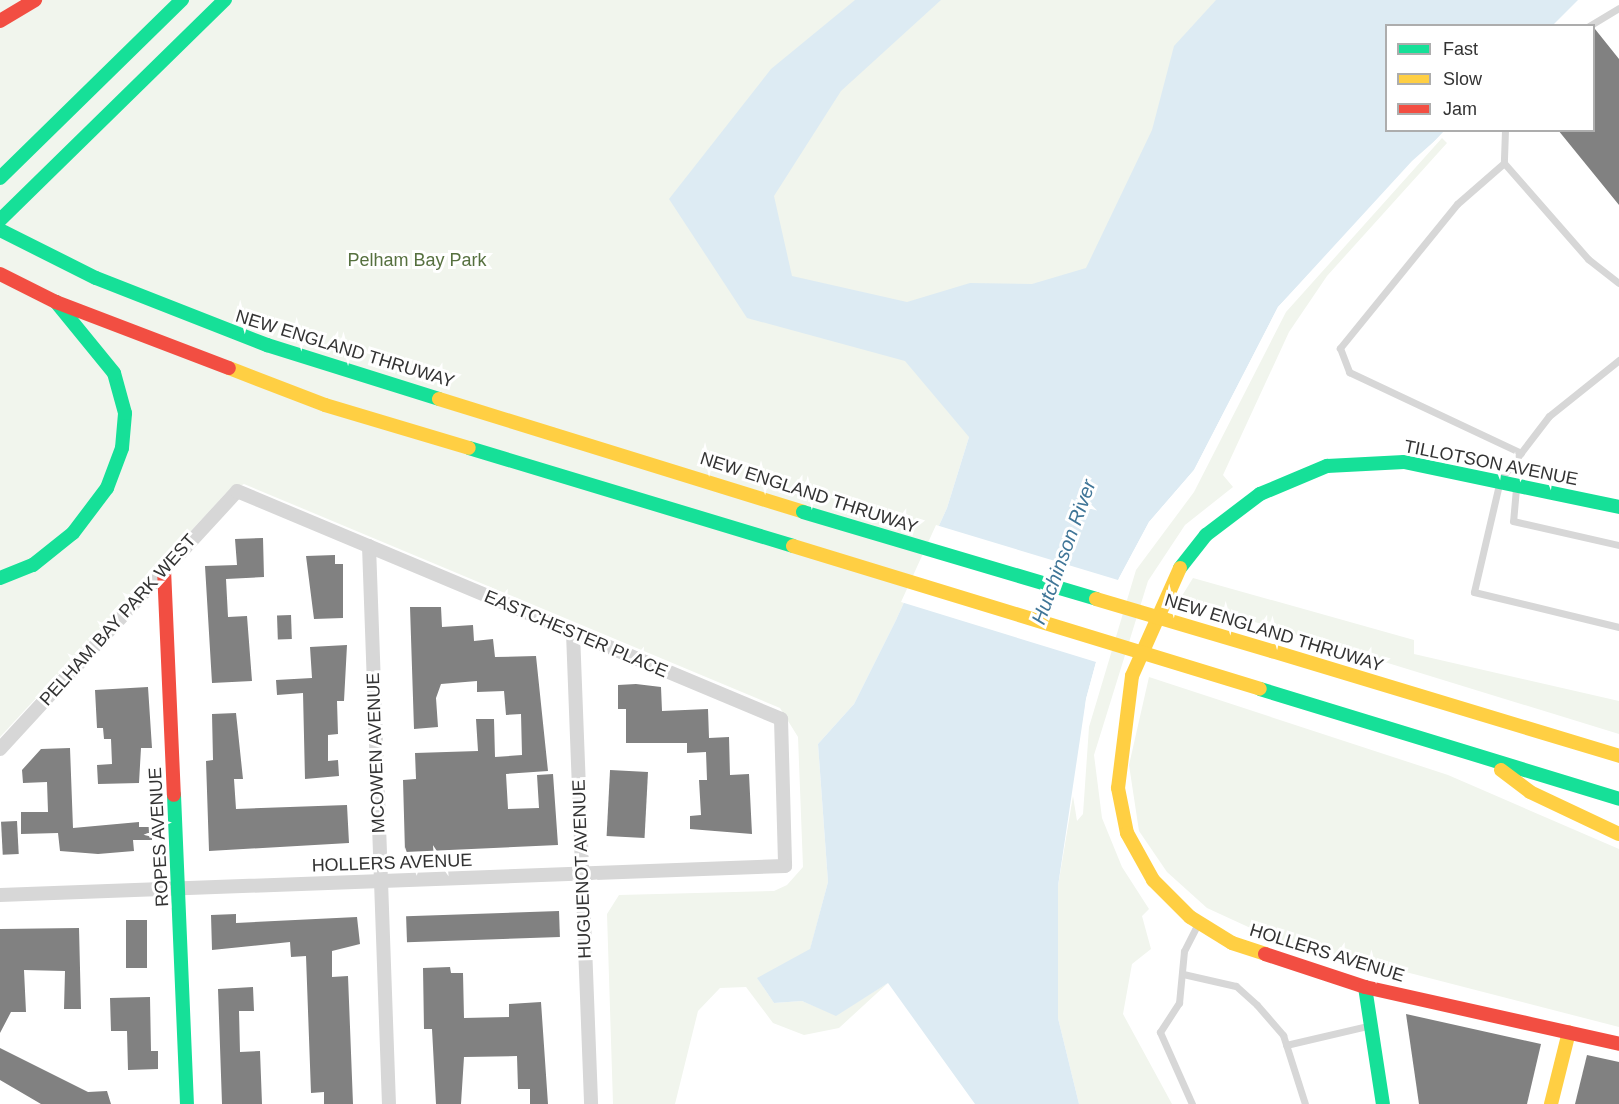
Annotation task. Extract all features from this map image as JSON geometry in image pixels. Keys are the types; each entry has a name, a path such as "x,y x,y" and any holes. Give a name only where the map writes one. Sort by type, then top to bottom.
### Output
{"main road":[{"path":"0,21 35,0"},
{"path":"0,178 182,0"},
{"path":"0,220 225,0"},
{"name":"NEW ENGLAND THRUWAY","path":"0,230 123,290 267,345 803,512 1619,756"},
{"path":"0,274 56,302 325,405 1619,799"},
{"path":"0,578 33,565 73,533 107,488 123,448 125,413 114,373 56,302"},
{"name":"TILLOTSON AVENUE","path":"1147,637 1171,579 1206,535 1283,482 1368,461 1404,462 1500,480 1619,507"},
{"name":"ROPES AVENUE","path":"164,569 180,887 187,1104"},
{"name":"HOLLERS AVENUE","path":"1147,637 1126,702 1118,788 1122,812 1153,880 1198,923 1264,956 1365,987 1619,1044"},
{"path":"1486,759 1530,792 1619,834"},
{"path":"1365,987 1367,1026 1383,1104"},
{"path":"1551,1104 1569,1032"}],"street":[{"name":"EASTCHESTER PLACE","path":"237,491 781,719 785,866"},
{"name":"PELHAM BAY PARK WEST","path":"0,749 237,491"},
{"name":"MCOWEN AVENUE","path":"369,546 389,1104"},
{"name":"HUGUENOT AVENUE","path":"573,633 591,1104"},
{"name":"HOLLERS AVENUE","path":"0,895 785,866"}],"lane":[{"path":"1592,24 1619,9"},
{"path":"1505,132 1504,163 1588,259 1619,283"},
{"path":"1504,163 1443,220 1340,348 1349,372 1521,453"},
{"path":"1619,360 1549,416 1500,480 1474,592 1619,627"},
{"path":"1516,484 1513,521 1619,545"},
{"path":"1192,1104 1160,1032 1179,1003 1184,951 1198,923"},
{"path":"1183,974 1236,986 1286,1045 1305,1104"},
{"path":"1286,1045 1367,1026"}],"green space":[{"name":"Pelham Bay Park","path":"0,0 1347,0 969,437 947,508 896,620 854,704 818,744 828,882 810,950 758,979 774,1003 802,1001 836,1015 888,983 839,1028 804,1035 773,1023 746,987 720,988 698,1011 675,1104 613,1104 607,914 619,895 774,891 787,885 803,867 798,737 780,708 244,484 226,493 0,737"},
{"path":"1442,138 1447,143 1327,276 1289,332 1223,475 1233,487 1185,525 1148,581 1094,755 1102,818 1122,867 1149,909 1142,916 1151,949 1132,964 1123,1014 1172,1104 1079,1104 1058,1018 1058,886 1073,796 1077,821 1083,814 1089,727 1136,570 1194,492 1286,312"},
{"path":"1193,578 1414,640 1414,654 1619,701 1619,734 1180,599"},
{"path":"1149,677 1448,775 1619,849 1619,1027 1270,937 1207,908 1167,872 1139,831 1129,765"}],"water":[{"name":"Hutchinson River","path":"855,0 941,0 841,91 774,196 792,276 907,302 970,283 1032,284 1086,268 1152,130 1174,46 1216,0 1578,0 1554,24 1385,24 1385,132 1443,132 1278,307 1194,470 1149,522 1119,578 1086,699 1058,886 1058,1018 1079,1104 975,1104 888,983 836,1016 802,1001 774,1003 757,978 810,949 828,882 818,744 854,704 896,620 947,508 969,437 905,361 747,318 669,199 771,69"}],"pier":[{"path":"1445,132 1280,309 1196,472 1152,524 1122,579 1089,699 1075,805 1086,699 1096,662 901,602 936,525 1118,580 1149,522 1194,470 1278,307 1412,161"}],"building":[{"path":"1595,29 1619,59 1619,205 1560,132 1595,132"},
{"path":"263,538 264,577 226,579 228,617 247,616 252,681 212,683 205,566 237,565 235,539"},
{"path":"335,555 335,564 343,564 343,618 314,619 306,556"},
{"path":"410,607 441,607 442,627 473,625 474,641 493,639 495,657 536,656 548,771 506,774 508,809 539,808 537,775 553,774 558,845 405,852 403,780 416,779 415,753 478,751 476,719 494,719 495,757 522,755 521,714 506,715 504,691 477,692 477,681 441,684 436,698 438,727 414,729"},
{"path":"277,615 291,615 292,639 278,639"},
{"path":"347,645 344,701 337,701 338,734 328,735 328,761 338,760 339,776 305,779 303,693 277,695 276,680 312,678 310,647"},
{"path":"636,684 661,687 662,711 708,709 709,738 729,737 730,775 749,774 752,834 690,829 690,816 701,815 699,780 707,780 706,752 687,753 687,743 626,743 626,709 618,709 618,685"},
{"path":"148,687 152,748 141,748 139,783 98,784 97,765 112,764 111,739 104,739 103,728 97,728 95,690"},
{"path":"236,713 243,779 234,779 236,809 347,805 349,843 209,851 206,761 213,760 212,714"},
{"path":"70,748 73,828 139,822 139,827 152,827 152,840 133,840 134,851 98,854 60,851 58,833 21,834 21,812 48,812 47,782 23,783 22,770 41,749"},
{"path":"610,770 648,772 645,838 607,836"},
{"path":"17,821 19,854 3,855 1,822"},
{"path":"559,911 560,937 407,942 406,916"},
{"path":"236,914 236,923 357,917 360,944 332,951 332,977 348,976 353,1104 324,1104 324,1092 311,1093 306,956 291,957 290,942 212,950 211,915"},
{"path":"126,920 147,920 147,968 126,968"},
{"path":"79,928 81,1009 64,1009 65,971 24,970 26,1012 11,1012 0,1033 0,929"},
{"path":"450,967 451,973 463,973 464,1018 509,1017 509,1004 541,1002 548,1104 530,1104 530,1089 518,1089 517,1056 464,1057 461,1104 436,1104 432,1029 424,1029 423,968"},
{"path":"253,987 254,1011 239,1011 240,1052 260,1051 262,1104 222,1104 218,989"},
{"path":"150,997 151,1051 158,1051 158,1069 128,1070 127,1031 111,1031 110,998"},
{"path":"1406,1014 1541,1044 1527,1104 1419,1104"},
{"path":"0,1048 88,1092 107,1091 111,1104 41,1104 0,1080"},
{"path":"1587,1055 1619,1062 1619,1104 1575,1104"}],"traffic: fast":[{"path":"0,178 182,0"},
{"path":"0,220 225,0"},
{"path":"0,230 96,278 267,345 439,399"},
{"path":"0,578 33,565 73,533 107,488 122,448 125,413 114,373 56,302"},
{"path":"469,448 793,546"},
{"path":"1180,568 1206,535 1260,494 1327,466 1404,462 1619,507"},
{"path":"803,512 1096,599"},
{"path":"1260,689 1619,799"},
{"path":"174,795 187,1104"},
{"path":"1365,987 1383,1104"}],"traffic: slow":[{"path":"229,368 325,405 469,448"},
{"path":"439,399 803,512"},
{"path":"793,546 1260,689"},
{"path":"1180,568 1132,676 1118,788 1127,833 1153,880 1190,917 1232,943 1265,954"},
{"path":"1096,599 1272,651"},
{"path":"1272,651 1619,756"},
{"path":"1501,770 1530,792 1619,834"},
{"path":"1551,1104 1569,1032"}],"traffic: jam":[{"path":"0,21 35,0"},
{"path":"0,274 56,302 229,368"},
{"path":"164,569 174,795"},
{"path":"1265,954 1365,987 1619,1044"}]}
